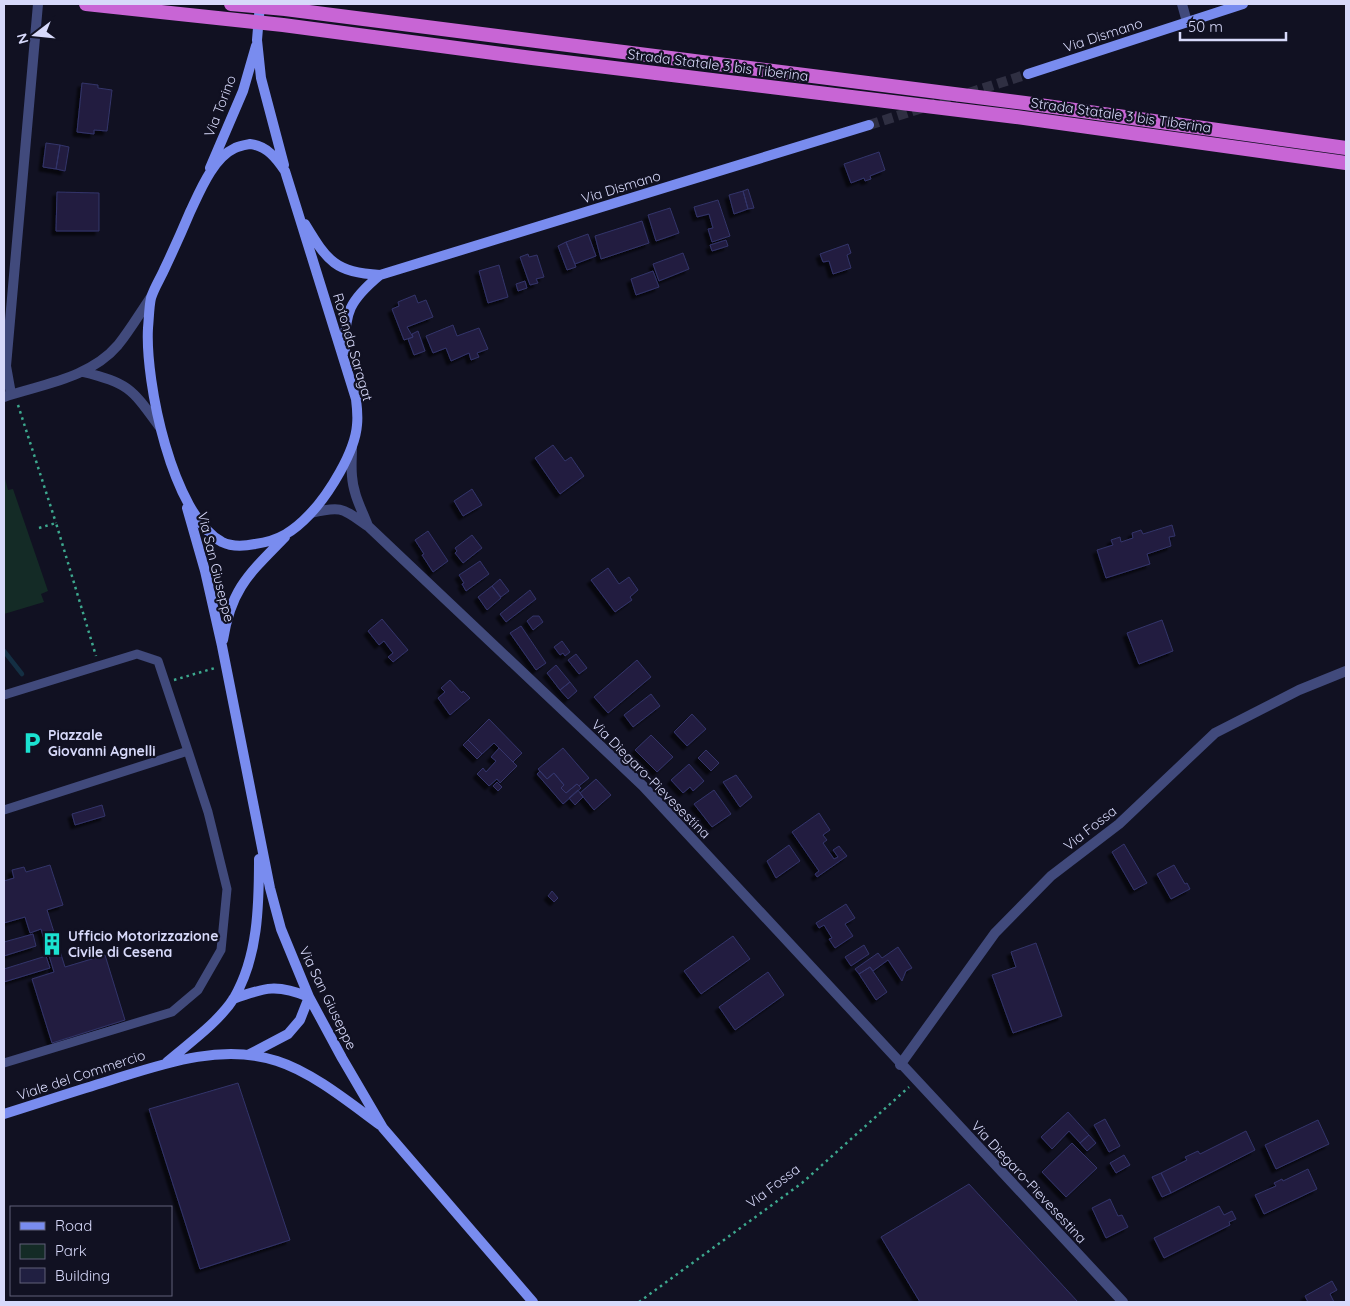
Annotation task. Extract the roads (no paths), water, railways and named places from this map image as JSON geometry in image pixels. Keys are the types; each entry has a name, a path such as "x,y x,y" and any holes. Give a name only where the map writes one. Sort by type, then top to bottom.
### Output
{"highway":[{"name":"Strada Statale 3 bis Tiberina","path":"86,4 283,25 532,58 1016,117 1346,164"},
{"name":"Strada Statale 3 bis Tiberina","path":"231,4 285,9 1025,103 1346,148"}],"main road":[{"name":"Via Torino","path":"260,4 257,40 261,78 285,171"},
{"name":"Via Dismano","path":"1028,74 1243,4"},
{"name":"Via Torino","path":"205,181 242,91 257,40"},
{"name":"Via Dismano","path":"296,209 321,251 331,261 343,269 360,274 380,275 869,125"},
{"name":"Rotonda Saragat","path":"250,144 257,145 268,150 285,171 356,399 357,425 352,447 337,477 311,513 288,534 264,543 246,546 235,545 222,542 201,525 183,495 159,426 149,374 148,352 151,297 205,181 219,161 236,147 250,144"},
{"name":"Via Dismano","path":"345,362 344,334 348,311 356,298 380,275"},
{"name":"Via San Giuseppe","path":"183,495 205,571 222,646 270,888 281,929 309,997 383,1128 533,1302"},
{"name":"Via San Giuseppe","path":"222,646 226,620 233,600 248,575 288,534"},
{"name":"Viale del Commercio","path":"166,1063 217,1017 233,999 245,973 254,939 259,902 260,843"},
{"name":"Viale del Commercio","path":"233,999 256,991 280,988 309,997 300,1020 288,1034 248,1055"},
{"name":"Viale del Commercio","path":"4,1114 166,1063 211,1056 248,1055 277,1061 311,1078 383,1128"}],"street":[{"path":"38,4 6,366 7,395 83,372 102,360 118,345 151,297"},
{"path":"1182,4 1187,22"},
{"path":"83,372 115,381 127,387 138,398 159,426"},
{"name":"Via Diegaro-Pievesestina","path":"352,447 354,488 369,527"},
{"name":"Via Diegaro-Pievesestina","path":"311,513 328,509 340,509 369,527 644,786 900,1065 1123,1302"},
{"name":"Via Fossa","path":"900,1065 995,933 1051,876 1119,824 1216,733 1299,690 1346,671"}],"lane":[{"path":"4,695 137,654 158,661 208,812 227,889 221,950 198,990 172,1012 4,1063"},
{"path":"4,810 188,751"}],"waterway":[{"path":"4,651 22,674"}],"tunnel":[{"path":"869,125 1028,74"}],"place":[{"name":"Piazzale Giovanni Agnelli","path":"32,743"},
{"name":"Ufficio Motorizzazione Civile di Cesena","path":"52,944"}]}
